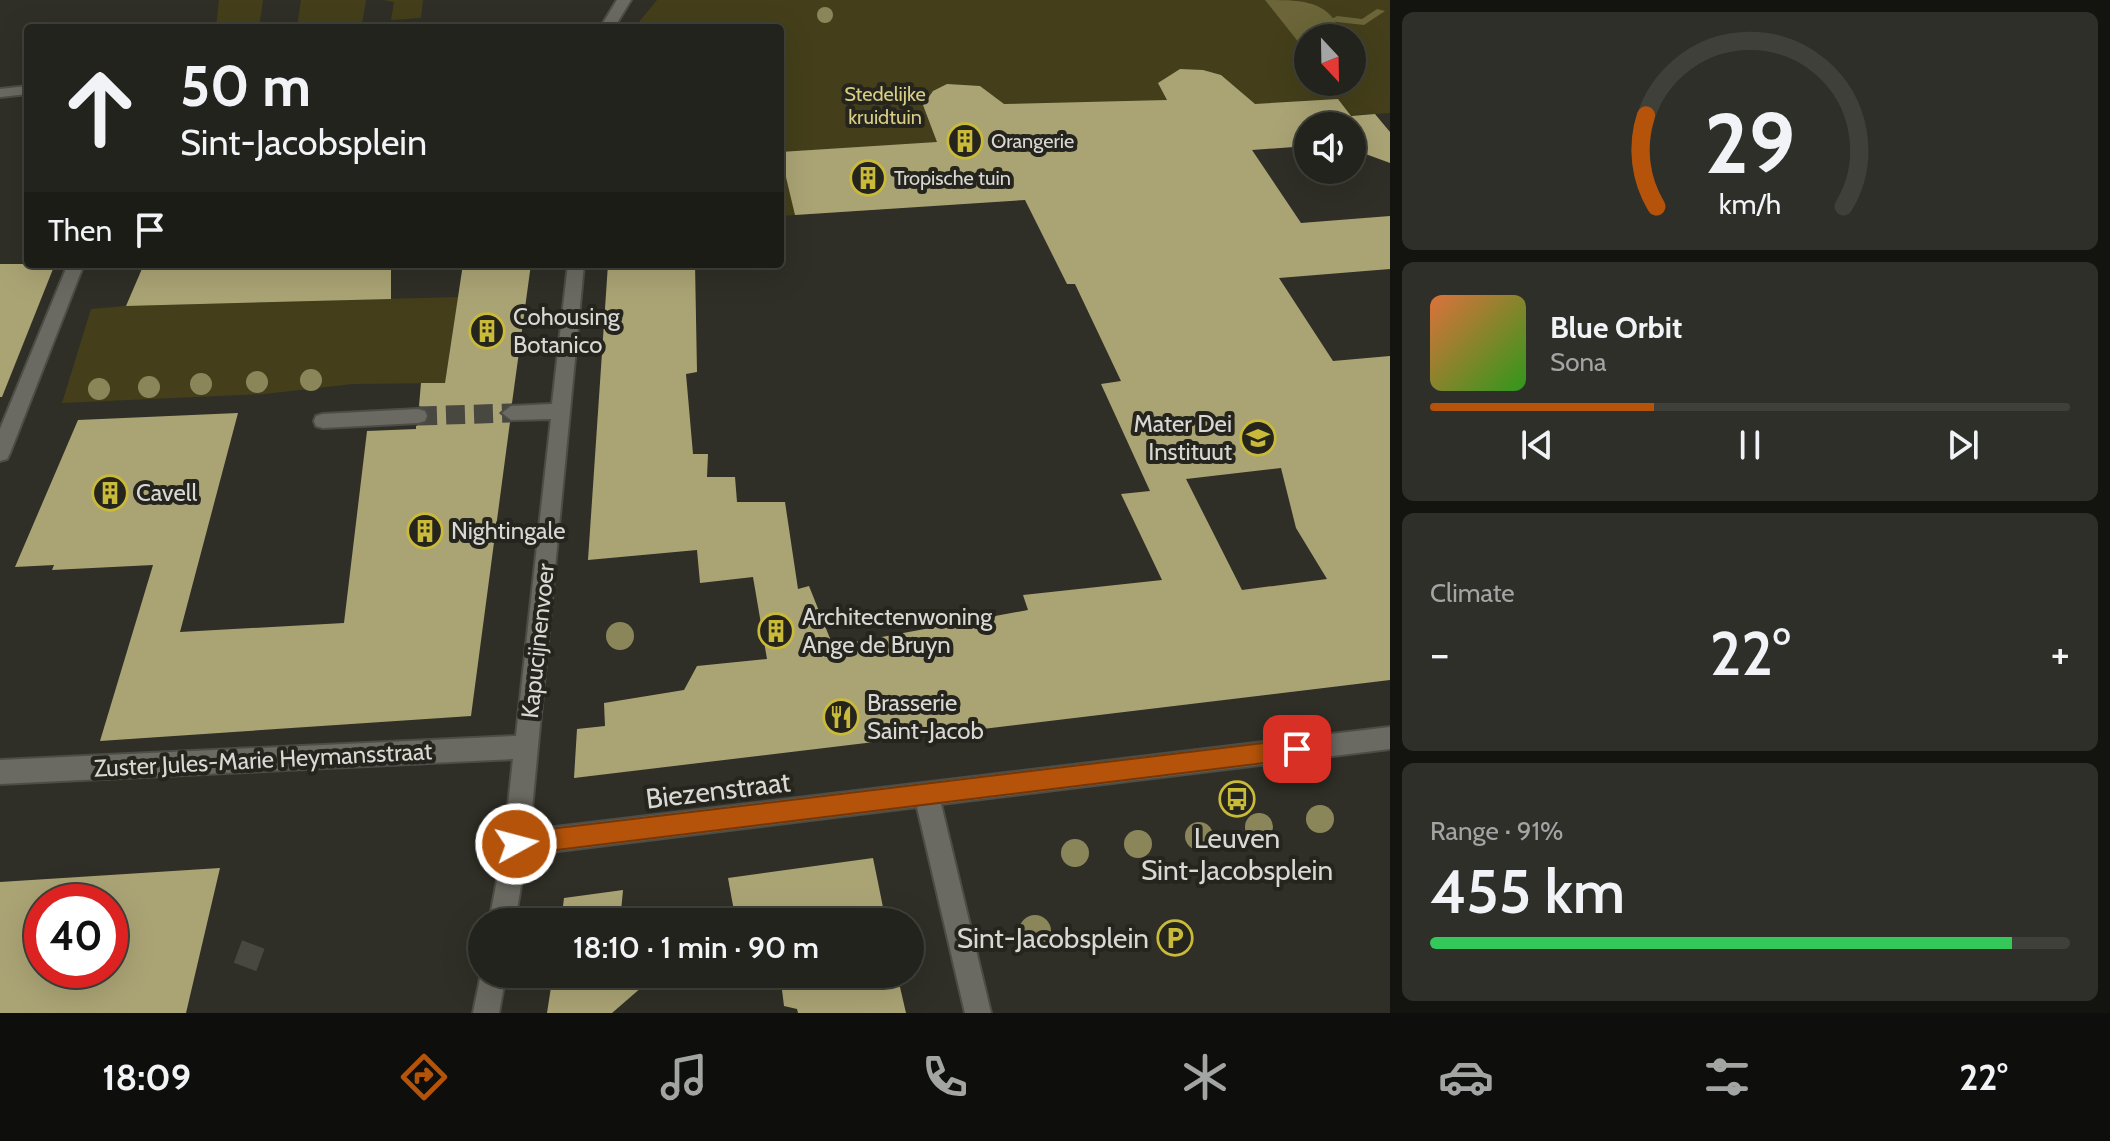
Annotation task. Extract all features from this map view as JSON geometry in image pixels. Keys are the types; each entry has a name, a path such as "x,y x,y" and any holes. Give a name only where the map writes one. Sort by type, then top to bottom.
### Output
{"street":[{"path":"609,24 624,0"},
{"path":"0,93 24,90"},
{"path":"0,453 74,268"},
{"name":"Kapucijnenvoer","path":"505,908 516,844 527,747 576,268"},
{"path":"511,413 561,411"},
{"path":"323,421 418,416"},
{"path":"978,1013 926,794 1390,738"},
{"name":"Zuster Jules-Marie Heymansstraat","path":"0,772 527,747"},
{"name":"Biezenstraat","path":"516,844 926,794"},
{"path":"486,1013 490,988"}],"green space":[{"path":"219,0 263,0 260,24 216,24"},
{"path":"301,0 366,0 362,24 298,24"},
{"path":"384,0 423,0 421,18 391,20 394,2"},
{"name":"Stedelijke kruidtuin","path":"657,0 1390,0 1390,113 1294,112 1294,122 1019,200 784,216 784,24 637,24"},
{"path":"458,297 445,383 353,384 264,394 62,403 91,309"}],"shaded area":[{"path":"1265,0 1312,4 1329,14 1337,24 1294,24 1294,36"}],"building":[{"path":"1180,69 1221,75 1255,104 1338,99 1348,112 1294,112 1294,147 1252,150 1301,223 1390,216 1390,269 1279,278 1333,361 1390,356 1390,680 574,778 577,729 605,726 604,703 684,690 697,666 767,659 753,577 700,583 697,550 588,560 608,268 695,268 697,372 686,374 693,454 708,454 707,477 735,477 737,502 785,502 798,589 809,586 833,646 1028,610 1023,595 1162,580 1121,494 1150,491 1101,384 1121,381 1075,284 1067,284 1025,200 795,215 784,169 784,152 937,142 923,105 933,91 947,84 980,86 1004,104 1167,100 1158,83","holes":["1281,468 1296,528 1327,579 1242,590 1186,479"]},
{"path":"1375,114 1390,132 1390,163 1366,154 1366,115"},
{"path":"0,264 53,268 2,397"},
{"path":"142,268 391,268 391,299 126,306"},
{"name":"Nightingale","path":"462,268 530,268 512,403 499,413 510,422 471,716 100,741 153,565 52,570 54,565 15,567 78,420 238,413 180,632 344,623 367,431 416,429 416,426 428,422 428,410 419,406 421,383 445,383"},
{"path":"873,858 883,908 733,908 728,878"},
{"path":"220,868 186,1013 0,1013 0,882"},
{"path":"623,890 621,908 563,908 564,898"},
{"path":"551,988 641,988 612,1013 547,1013"},
{"path":"782,988 900,988 906,1013 798,1013 797,1009 784,1006"}],"waterway":[{"path":"1337,19 1364,22 1380,11"}],"tunnel":[{"path":"418,416 511,413"},
{"path":"245,967 255,940"}],"place":[{"name":"Orangerie","path":"965,141"},
{"name":"Tropische tuin","path":"868,178"},
{"name":"Cohousing Botanico","path":"487,331"},
{"name":"Mater Dei Instituut","path":"1258,438"},
{"name":"Cavell","path":"110,493"},
{"name":"Nightingale","path":"425,531"},
{"name":"Architectenwoning Ange de Bruyn","path":"776,631"},
{"name":"Brasserie Saint-Jacob","path":"841,717"},
{"name":"Leuven Sint-Jacobsplein","path":"1237,799"},
{"name":"Sint-Jacobsplein","path":"1175,938"}],"route":[{"path":"516,844 1297,749"}]}
